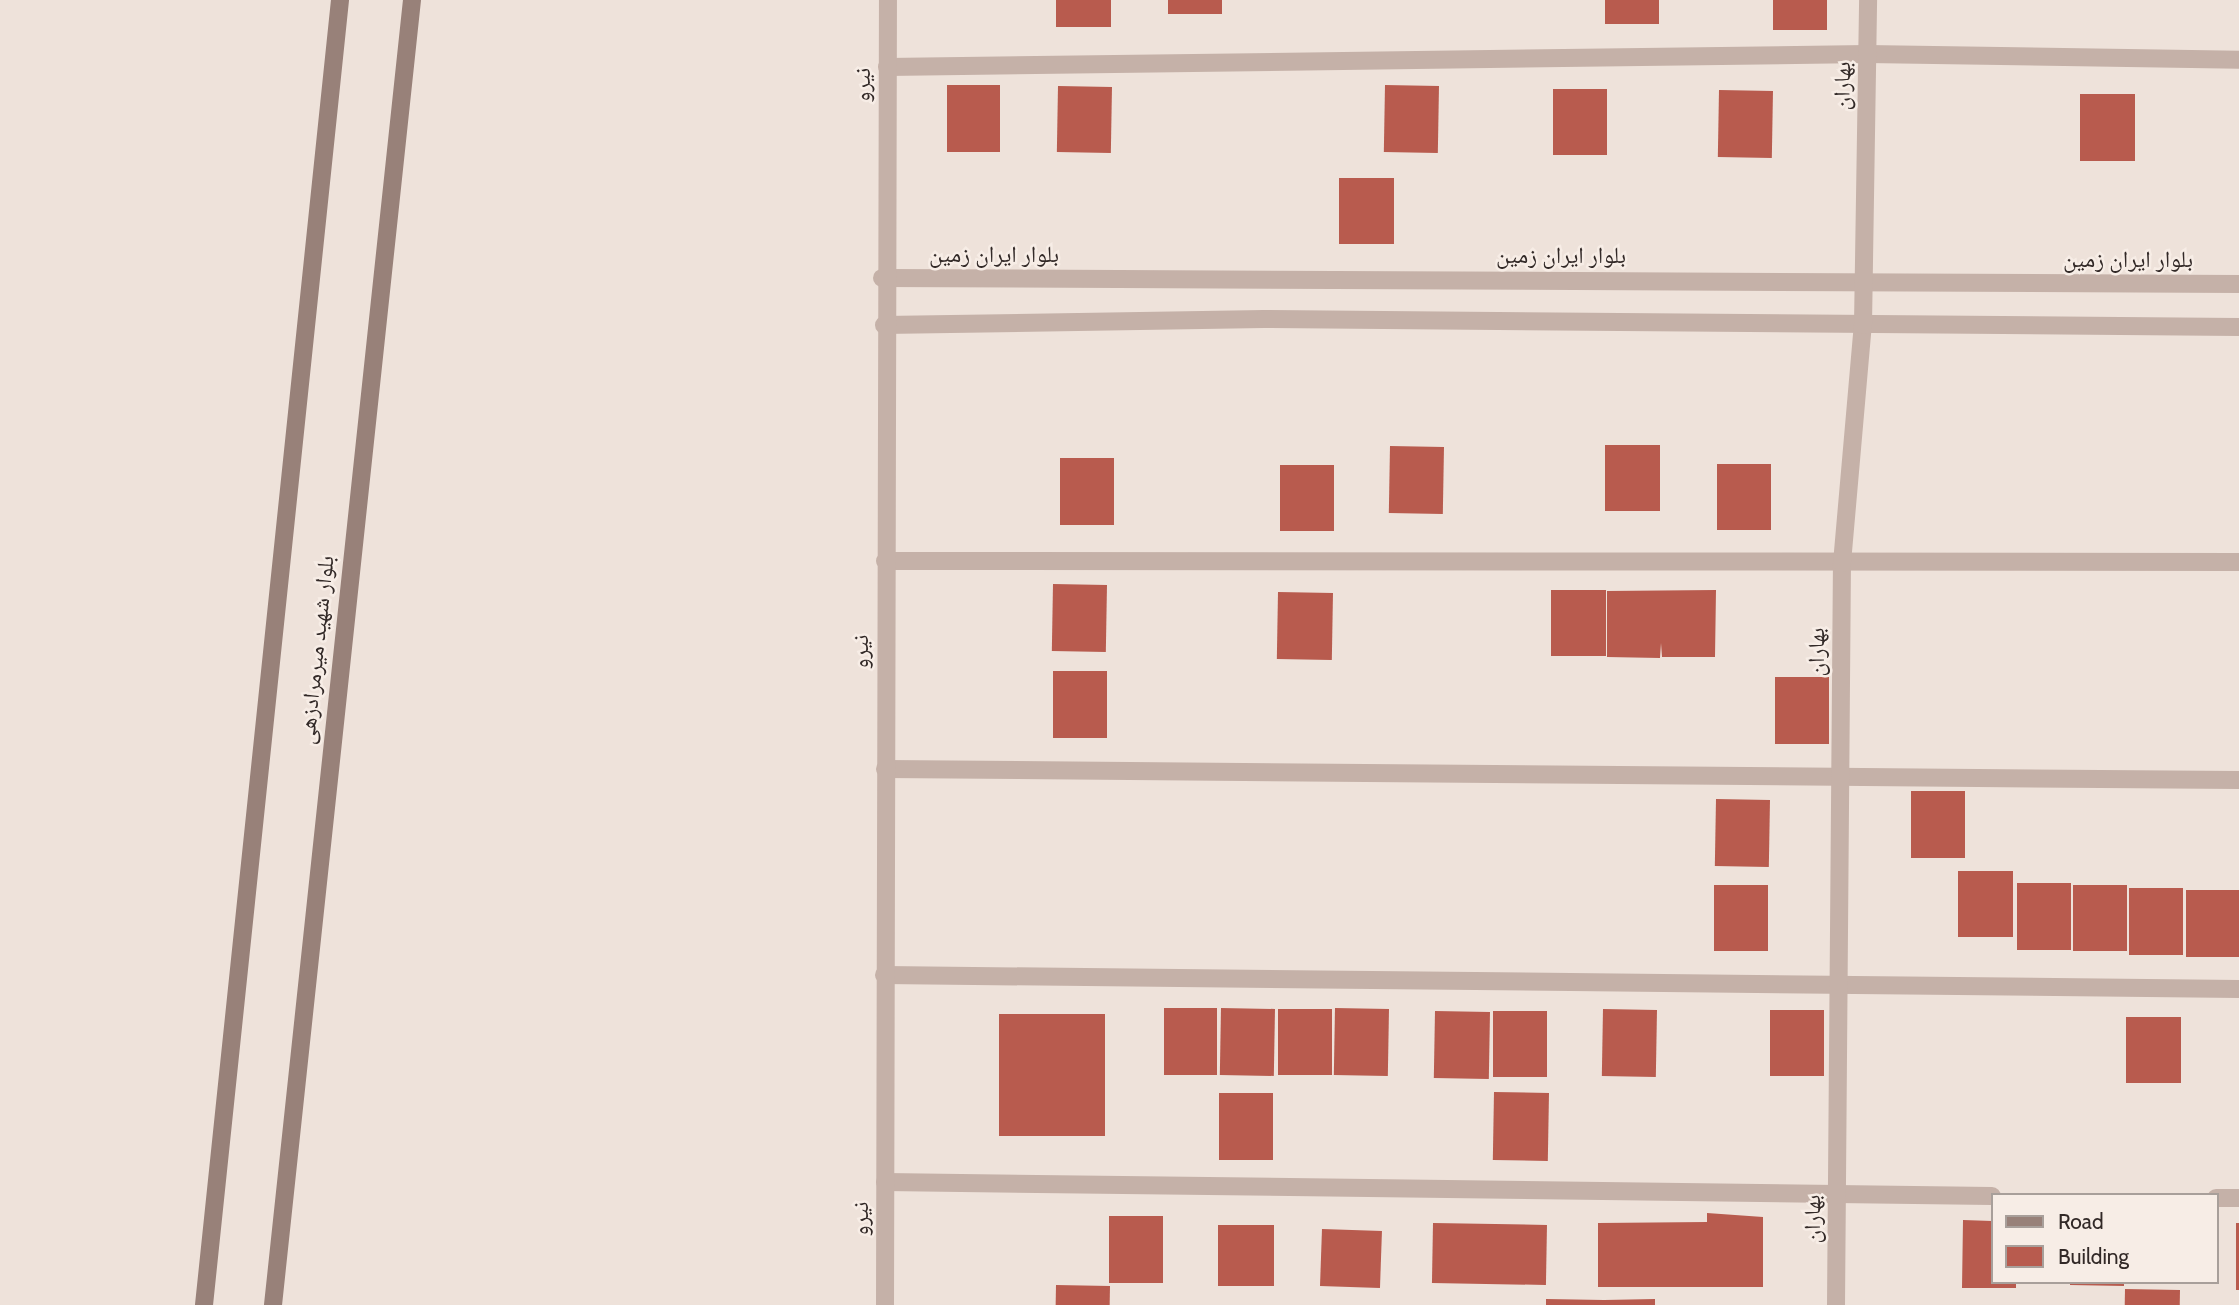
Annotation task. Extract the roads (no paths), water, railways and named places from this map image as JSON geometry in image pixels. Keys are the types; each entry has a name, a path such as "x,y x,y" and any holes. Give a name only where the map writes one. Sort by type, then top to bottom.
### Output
{"main road":[{"name":"بلوار شهید میرمرادزهی","path":"204,1305 340,0"},
{"name":"بلوار شهید میرمرادزهی","path":"273,1305 412,0"}],"street":[{"name":"نیرو","path":"885,1305 885,561 882,278 888,0"},
{"name":"بهاران","path":"1836,1305 1842,563 1863,325 1868,0"},
{"path":"887,66 1867,54 2239,60"},
{"name":"بلوار ایران زمین","path":"882,278 2239,284"},
{"path":"884,324 1264,319 2239,327"},
{"path":"885,561 2239,562"},
{"path":"885,769 2239,780"},
{"path":"884,975 2239,989"},
{"path":"885,1182 1990,1196"},
{"path":"2218,1198 2239,1198"}]}
